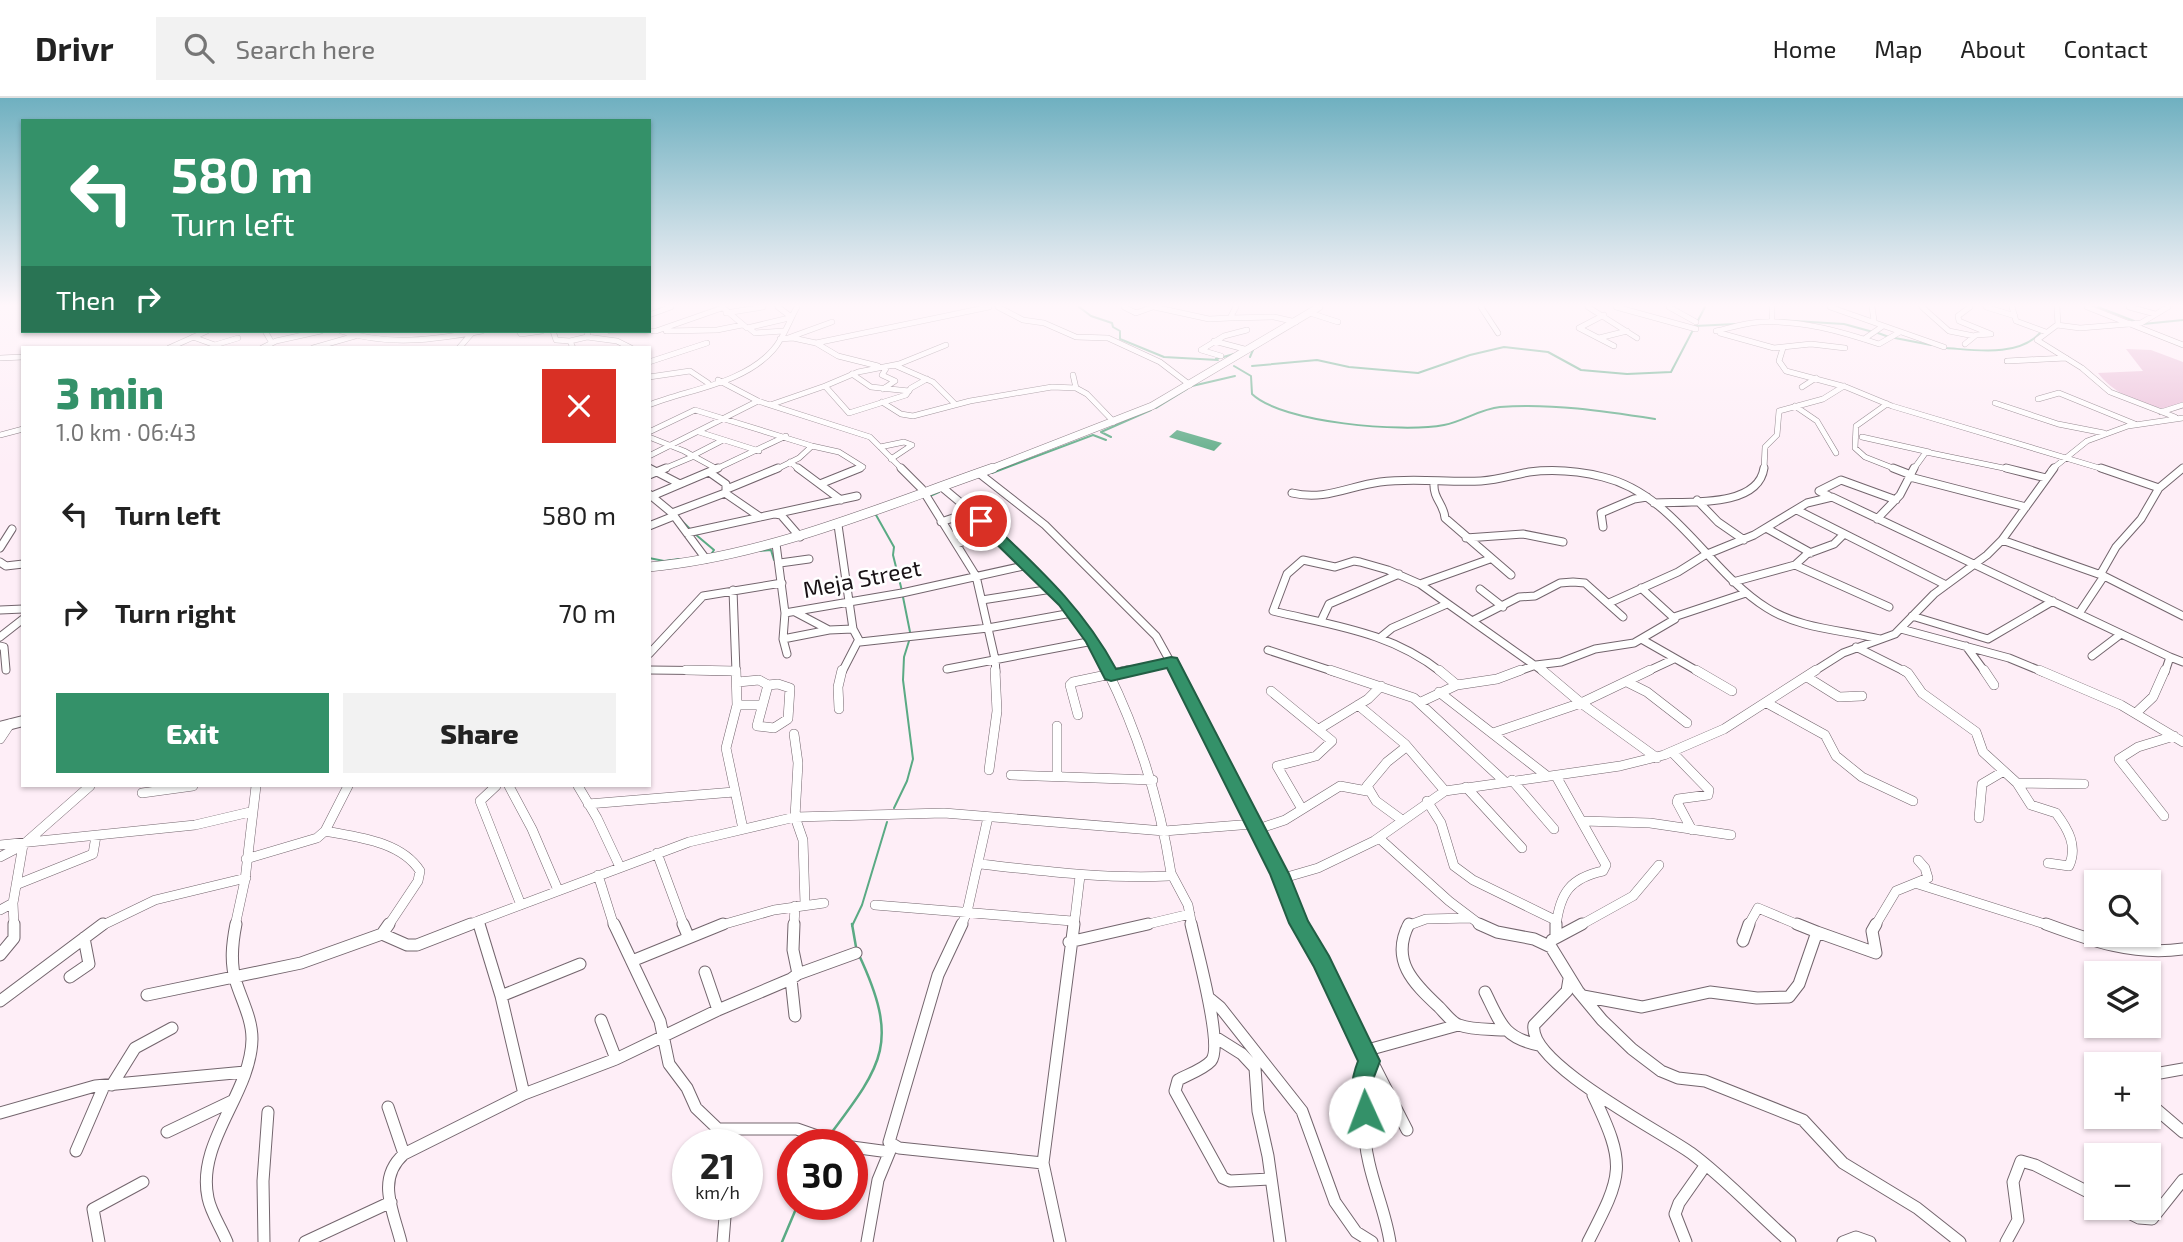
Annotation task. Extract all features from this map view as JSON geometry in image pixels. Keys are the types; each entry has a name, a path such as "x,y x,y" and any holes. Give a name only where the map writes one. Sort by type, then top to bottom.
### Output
{"main road":[{"path":"651,567 706,559 776,544 943,488 1152,406 1231,360"}],"street":[{"path":"651,404 718,380 760,360"},
{"path":"859,360 927,379 946,393 955,404"},
{"path":"770,405 852,374 903,360"},
{"path":"1157,360 1190,385"},
{"path":"1779,360 1783,370 1844,386 1887,404 2066,456 2159,488"},
{"path":"2007,361 2019,360"},
{"path":"2069,360 2110,392 2179,420"},
{"path":"881,389 895,381 882,375 887,366"},
{"path":"651,377 690,371 708,383"},
{"path":"852,374 863,385 909,391"},
{"path":"1073,375 1076,388"},
{"path":"1802,387 1816,378"},
{"path":"825,386 847,413 902,397 927,379"},
{"path":"718,380 758,401 863,434 880,447 925,494 976,576 982,600 995,659 997,711 993,720 993,760 989,770"},
{"path":"1654,503 1735,497 1759,485 1764,473 1765,447 1777,435 1777,414 1823,399 1844,386"},
{"path":"882,402 898,413 909,416 955,404 1052,387 1076,388 1087,394 1114,422"},
{"path":"2038,399 2058,393 2135,425"},
{"path":"651,397 657,401"},
{"path":"651,455 758,401"},
{"path":"1995,403 2069,427 2107,433"},
{"path":"1887,404 1858,423 1855,428 1855,448 1865,457 1911,476 2026,507"},
{"path":"2161,412 2183,405"},
{"path":"1795,406 1817,421 1836,453"},
{"path":"651,431 692,411 726,418 839,452 863,467 820,484"},
{"path":"1279,874 1287,877 1300,874 1379,838 1427,801 1445,791 1657,758 1724,729 1856,647 1901,629 1946,585 1976,565 2002,540 2046,478 2066,456 2087,441 2135,425 2179,420"},
{"path":"0,435 21,430"},
{"path":"699,432 759,451"},
{"path":"706,559 673,514 651,495 759,451 786,436"},
{"path":"1863,437 2046,478"},
{"path":"651,439 684,451 713,471 726,484 726,491"},
{"path":"651,474 723,440"},
{"path":"880,447 904,442 912,445 891,459"},
{"path":"651,525 790,462 806,454 812,446"},
{"path":"1877,519 1896,500 1919,458 1929,452"},
{"path":"790,462 841,500"},
{"path":"2080,612 2116,547 2141,519 2159,488 2183,468"},
{"path":"651,469 680,484"},
{"path":"1292,493 1304,497 1327,497 1340,495 1368,482 1485,481 1547,470 1611,479 1633,486 1647,497 1672,518 1733,582 1769,609 1792,621 1880,639"},
{"path":"979,474 1049,529 1151,630 1171,662 1279,874 1299,923 1322,962 1367,1056 1407,1130"},
{"path":"1896,500 1842,480 1819,491 2183,662"},
{"path":"1434,483 1432,494 1437,504 1444,508 1445,518 1511,575"},
{"path":"943,488 1052,589 1093,641 1111,676 1153,780 1171,873 1190,914 1199,965 1209,998 1215,1053 1211,1061 1178,1080 1175,1091 1223,1178 1230,1181 1270,1179"},
{"path":"726,491 760,517"},
{"path":"687,533 857,496"},
{"path":"1603,527 1601,513 1636,498 1647,497"},
{"path":"1609,603 1678,572 1705,555 1744,540 1816,500 1832,497"},
{"path":"1697,500 1718,522 1744,540"},
{"path":"1797,510 1946,585"},
{"path":"941,522 971,512"},
{"path":"774,514 781,515 800,537"},
{"path":"838,524 848,601 858,642"},
{"path":"1766,528 1811,553"},
{"path":"0,548 12,529"},
{"path":"957,544 992,531"},
{"path":"1466,538 1523,534 1563,542"},
{"path":"1733,582 1795,565 1811,553 1834,544 1843,535"},
{"path":"2002,540 2102,575 2183,616"},
{"path":"776,544 785,613 783,639 787,654"},
{"path":"780,563 809,559"},
{"path":"1420,584 1490,559"},
{"path":"1457,685 1417,653 1381,637 1273,610 1280,590 1296,563 1308,560 1337,567 1356,561 1420,584 1536,665 1581,703 1657,758"},
{"path":"0,562 6,566 21,564"},
{"name":"Meja Street","path":"785,613 1028,565"},
{"path":"1795,565 1889,607"},
{"path":"1321,621 1327,605 1398,574"},
{"path":"1472,621 1519,597 1535,596 1560,583 1573,582 1585,583 1623,617"},
{"path":"651,652 700,598 709,593 782,583"},
{"path":"1641,588 1674,617"},
{"path":"982,600 1052,589"},
{"path":"1480,589 1503,607"},
{"path":"733,590 737,705 726,748 743,829"},
{"path":"1421,702 1457,685 1497,679 1536,665 1561,662 1589,650 1623,646 1643,640 1671,622 1674,617 1746,593"},
{"path":"1912,616 1988,639 2053,601"},
{"path":"1381,637 1392,628 1447,604"},
{"path":"0,610 21,609"},
{"path":"796,612 829,630"},
{"path":"858,642 988,628 1072,613"},
{"path":"0,637 21,621"},
{"path":"783,639 829,630 853,629"},
{"path":"1901,629 2009,658 2136,713 2183,742"},
{"path":"2092,656 2121,634"},
{"path":"1643,640 1732,691"},
{"path":"947,669 1093,641"},
{"path":"839,709 838,680 841,668 858,642"},
{"path":"0,646 4,647 6,670"},
{"path":"1966,646 1994,685"},
{"path":"1856,647 1908,673 1922,693 1976,732 1983,752 2017,783 2031,805 2056,813 2069,834 2072,859 2069,866 2048,863"},
{"path":"1268,650 1381,686 1421,702 1508,781 1554,829"},
{"path":"2136,713 2153,700 2170,657"},
{"path":"1493,733 1581,703 1674,659"},
{"path":"1078,715 1071,684 1171,662"},
{"path":"651,670 736,671"},
{"path":"1807,677 1843,698 1862,696"},
{"path":"738,682 759,680 768,685 786,685 790,688 788,719 774,728 757,726 768,685"},
{"path":"1627,682 1647,692 1687,723"},
{"path":"1320,729 1358,705 1381,686"},
{"path":"1271,691 1332,741 1312,758 1278,766 1291,794 1302,808"},
{"path":"1438,692 1551,776 1583,821 1606,865 1603,871 1577,879 1566,894 1555,920 1552,940 1569,979 1630,1048 1651,1066 1677,1078 1692,1077 1705,1081 1803,1120 1843,1163 1917,1208 1960,1242"},
{"path":"1767,703 1825,735 1836,756 1862,777 1913,801"},
{"path":"737,705 762,705"},
{"path":"1358,705 1383,724 1436,777 1445,791"},
{"path":"0,739 5,726"},
{"path":"1057,726 1057,776"},
{"path":"794,734 798,763 796,817 803,840 800,905 791,954 795,977 795,1016"},
{"path":"2164,816 2119,759 2149,742 2174,736"},
{"path":"1367,791 1367,786 1381,769 1406,747"},
{"path":"1672,752 1709,790 1708,795 1678,799 1677,802 1692,830"},
{"path":"1979,818 1982,784 2004,771"},
{"path":"1011,775 1153,780"},
{"path":"2017,783 2084,784"},
{"path":"382,934 407,945 417,945 657,853 796,817 919,813 1164,831 1269,827 1340,786 1367,791 1402,820"},
{"path":"0,857 24,844 89,787"},
{"path":"142,793 186,787"},
{"path":"226,1242 211,1207 206,1180 232,1101 245,1072 252,1038 234,978 232,944 246,878 250,811 256,787"},
{"path":"246,859 313,841 325,831 347,787"},
{"path":"495,787 482,799 481,806 510,872 521,905"},
{"path":"510,787 532,829 558,890"},
{"path":"579,787 620,867"},
{"path":"1466,787 1522,848"},
{"path":"588,804 734,792"},
{"path":"1427,801 1441,823 1454,866 1473,880 1555,920"},
{"path":"0,845 195,824 250,811"},
{"path":"867,1242 878,1180 891,1149 889,1137 907,1086 938,975 967,912 988,817"},
{"path":"1583,821 1650,823 1731,835"},
{"path":"147,996 301,963 382,934 418,881 419,871 415,863 379,842 325,831"},
{"path":"18,884 93,854 96,836"},
{"path":"1379,838 1471,918 1489,929 1552,940 1633,896 1659,864"},
{"path":"0,955 14,938 13,903 24,844"},
{"path":"657,853 688,936"},
{"path":"1743,941 1751,918 1758,908 1876,953 1872,931 1896,891 1926,880 1928,875 1918,860"},
{"path":"979,864 1080,876 1148,877 1169,876 1171,873"},
{"path":"598,876 611,918 664,1037 669,1065 687,1088 696,1108 718,1129"},
{"path":"1060,1242 1043,1163 1069,942 1080,876"},
{"path":"0,1001 107,921 155,900 246,878"},
{"path":"1918,884 2030,919 2107,947 2158,951 2183,949"},
{"path":"0,910 13,903"},
{"path":"632,961 688,936 749,915 824,903"},
{"path":"875,905 1072,920"},
{"path":"1069,942 1190,914"},
{"path":"1458,1025 1410,976 1402,958 1400,944 1408,924 1416,920 1471,918"},
{"path":"478,921 501,996 524,1094"},
{"path":"1583,996 1642,1007 1710,992 1767,999 1788,997 1798,984 1817,932"},
{"path":"70,976 90,961 84,938"},
{"path":"401,1242 387,1184 393,1164 404,1154 524,1094 616,1059 718,1010 856,953"},
{"path":"501,996 580,964"},
{"path":"705,972 718,1010"},
{"path":"1569,979 1567,991 1534,1025 1533,1030 1539,1045 1593,1093 1676,1143 1790,1242"},
{"path":"1485,992 1503,1030"},
{"path":"1209,998 1219,1006 1302,1111 1311,1129 1320,1168 1342,1212 1356,1233 1372,1242"},
{"path":"601,1020 616,1059"},
{"path":"1367,1056 1458,1025 1503,1030 1522,1042 1539,1045"},
{"path":"76,1151 108,1085 127,1054 136,1045 172,1028"},
{"path":"1215,1037 1242,1054 1255,1068 1258,1111 1265,1137 1280,1242"},
{"path":"1367,1056 1363,1084 1368,1161 1386,1217 1390,1242"},
{"path":"2161,1073 2183,1069"},
{"path":"0,1113 108,1085 245,1072"},
{"path":"1588,1242 1608,1202 1618,1161 1593,1093"},
{"path":"167,1132 232,1101"},
{"path":"388,1107 404,1154"},
{"path":"264,1242 263,1181 268,1112"},
{"path":"2161,1113 2183,1132"},
{"path":"868,1148 1043,1163"},
{"path":"2006,1242 2018,1220 2013,1195 2015,1173 2021,1161 2035,1165 2084,1190"},
{"path":"1686,1242 1675,1214 1679,1203 1704,1166"},
{"path":"2161,1208 2183,1180"},
{"path":"99,1242 93,1209 144,1182"},
{"path":"305,1242 391,1202"},
{"path":"723,1242 725,1220"},
{"path":"1843,1242 1852,1237 1861,1237 1870,1242"}],"shaded area":[{"path":"2135,360 2183,362 2183,404 2164,408 2143,403 2118,391 2098,373 2143,371"},
{"path":"1177,430 1222,443 1214,451 1169,437"}],"waterway":[{"path":"1252,366 1313,360"},
{"path":"1319,360 1349,367 1418,373 1454,360"},
{"path":"1563,360 1581,370 1627,374 1671,372 1677,360"},
{"path":"1234,366 1251,376 1252,394 1267,404 1315,419 1344,423 1401,428 1425,427 1444,425 1493,408 1519,406 1578,408 1655,419"},
{"path":"1192,386 1235,376"},
{"path":"1156,408 1187,389"},
{"path":"1111,437 1101,432 1151,410"},
{"path":"992,473 1093,435 1106,440"},
{"path":"930,496 939,492"},
{"path":"876,515 894,547 893,555 902,591"},
{"path":"680,519 691,530"},
{"path":"695,534 714,550 712,553"},
{"path":"759,551 771,550 774,560"},
{"path":"651,558 664,561 679,559"},
{"path":"903,597 910,632"},
{"path":"894,808 907,781 913,759 903,680 904,657 909,641"},
{"path":"852,925 862,905 887,822"},
{"path":"852,925 856,947"},
{"path":"834,1129 862,1090 880,1051 882,1032 879,1010 859,955"},
{"path":"782,1242 791,1220"}],"route":[{"path":"981,521 1064,602 1093,641 1111,676 1171,662 1207,728 1279,874 1299,923 1322,962 1369,1061 1363,1077 1365,1112"}]}
